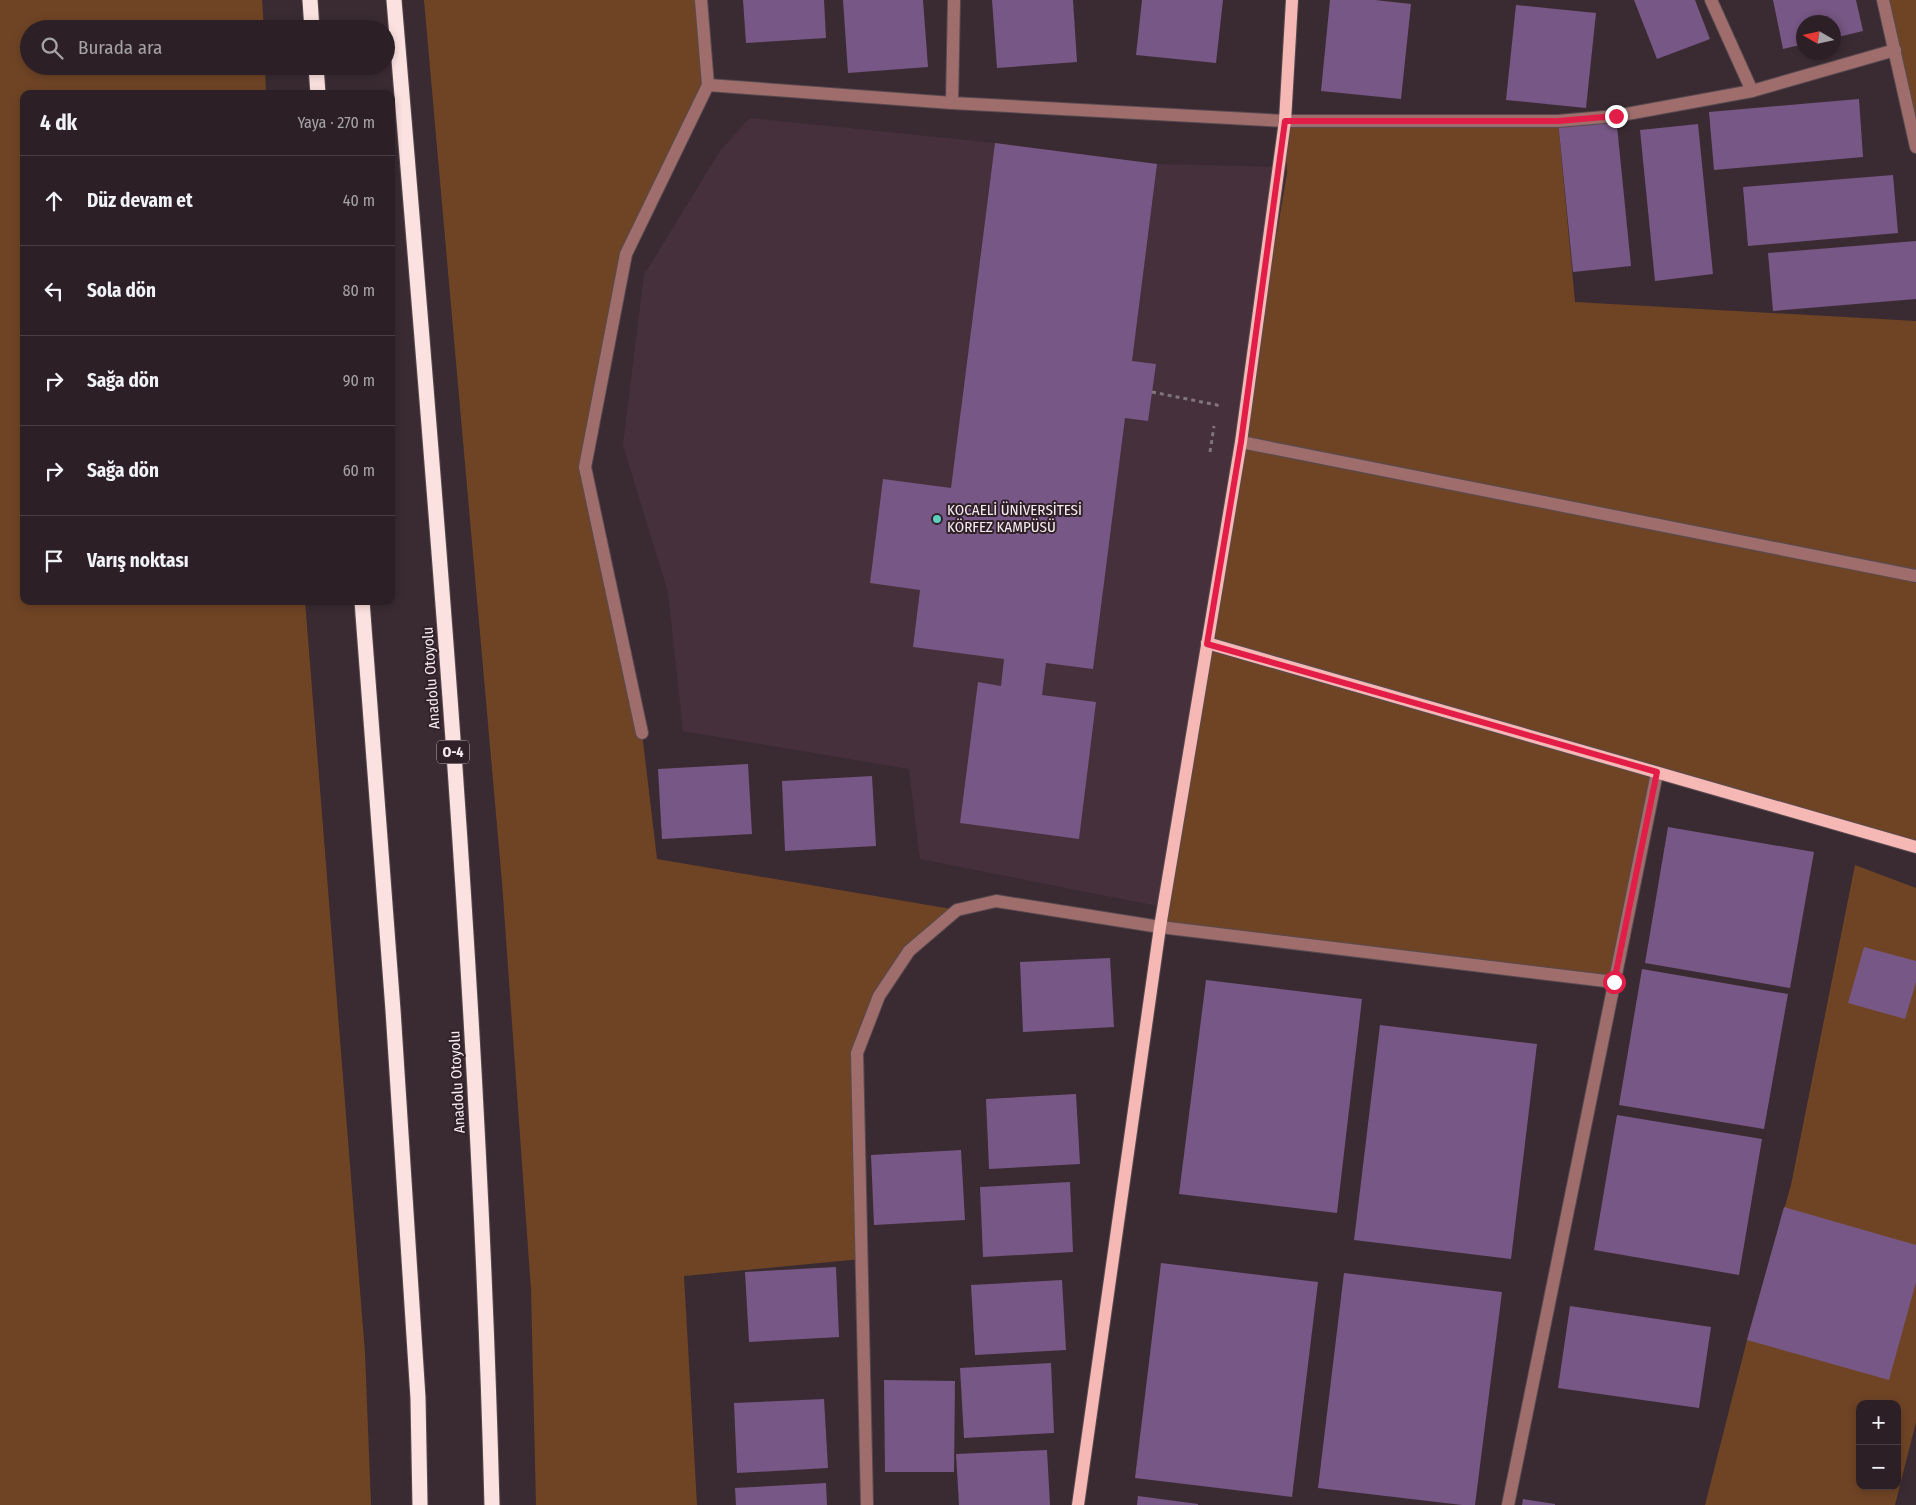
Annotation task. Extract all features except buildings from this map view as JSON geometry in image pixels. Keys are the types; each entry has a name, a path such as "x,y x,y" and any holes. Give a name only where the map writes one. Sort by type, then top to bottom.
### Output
{"highway":[{"path":"310,0 311,20"},
{"name":"Anadolu Otoyolu","path":"394,0 435,483 472,1025 492,1505"},
{"path":"317,75 318,90"},
{"path":"362,605 393,1010 417,1388 420,1505"}],"main road":[{"path":"1078,1505 1160,927 1241,442 1285,121 1292,0"},
{"path":"1207,644 1916,847"}],"street":[{"path":"642,733 585,467 626,254 708,85 700,0"},
{"path":"952,103 954,0"},
{"path":"1711,0 1752,91"},
{"path":"1884,0 1916,147"},
{"path":"708,85 952,103 1285,121 1558,121 1616,116 1752,91 1894,50"},
{"path":"1241,442 1916,576"},
{"path":"1508,1505 1657,772"},
{"path":"867,1505 857,1053 879,996 909,951 957,910 996,901 1160,927 1614,982"}],"path":[{"path":"1152,392 1217,405"}],"shaded area":[{"path":"0,0 262,0 263,20 20,20 20,75 265,75 266,90 20,90 20,605 305,605 365,1353 371,1505 0,1505"},
{"path":"424,0 701,0 708,85 626,254 585,467 642,733 657,859 957,910 909,951 857,1053 861,1259 684,1276 697,1505 536,1505 531,1290 502,882"},
{"path":"1883,0 1916,0 1916,147"},
{"name":"KOCAELİ ÜNİVERSİTESİ KÖRFEZ KAMPÜSÜ","path":"750,118 995,143 1157,164 1279,167 1163,907 920,859 909,769 683,731 668,592 623,445 644,275 720,151"},
{"path":"1285,121 1558,121 1575,302 1916,321 1916,847 1657,773 1614,982 1160,927 1287,173"},
{"path":"1855,865 1916,888 1916,1422 1901,1481 1901,1400 1856,1400 1856,1490 1899,1490 1895,1505 1705,1505 1747,1340 1791,1185"}],"place":[{"name":"KOCAELİ ÜNİVERSİTESİ KÖRFEZ KAMPÜSÜ","path":"937,519"}],"route":[{"path":"1614,982 1657,772 1207,644 1241,442 1285,121 1558,121 1616,116"}]}
